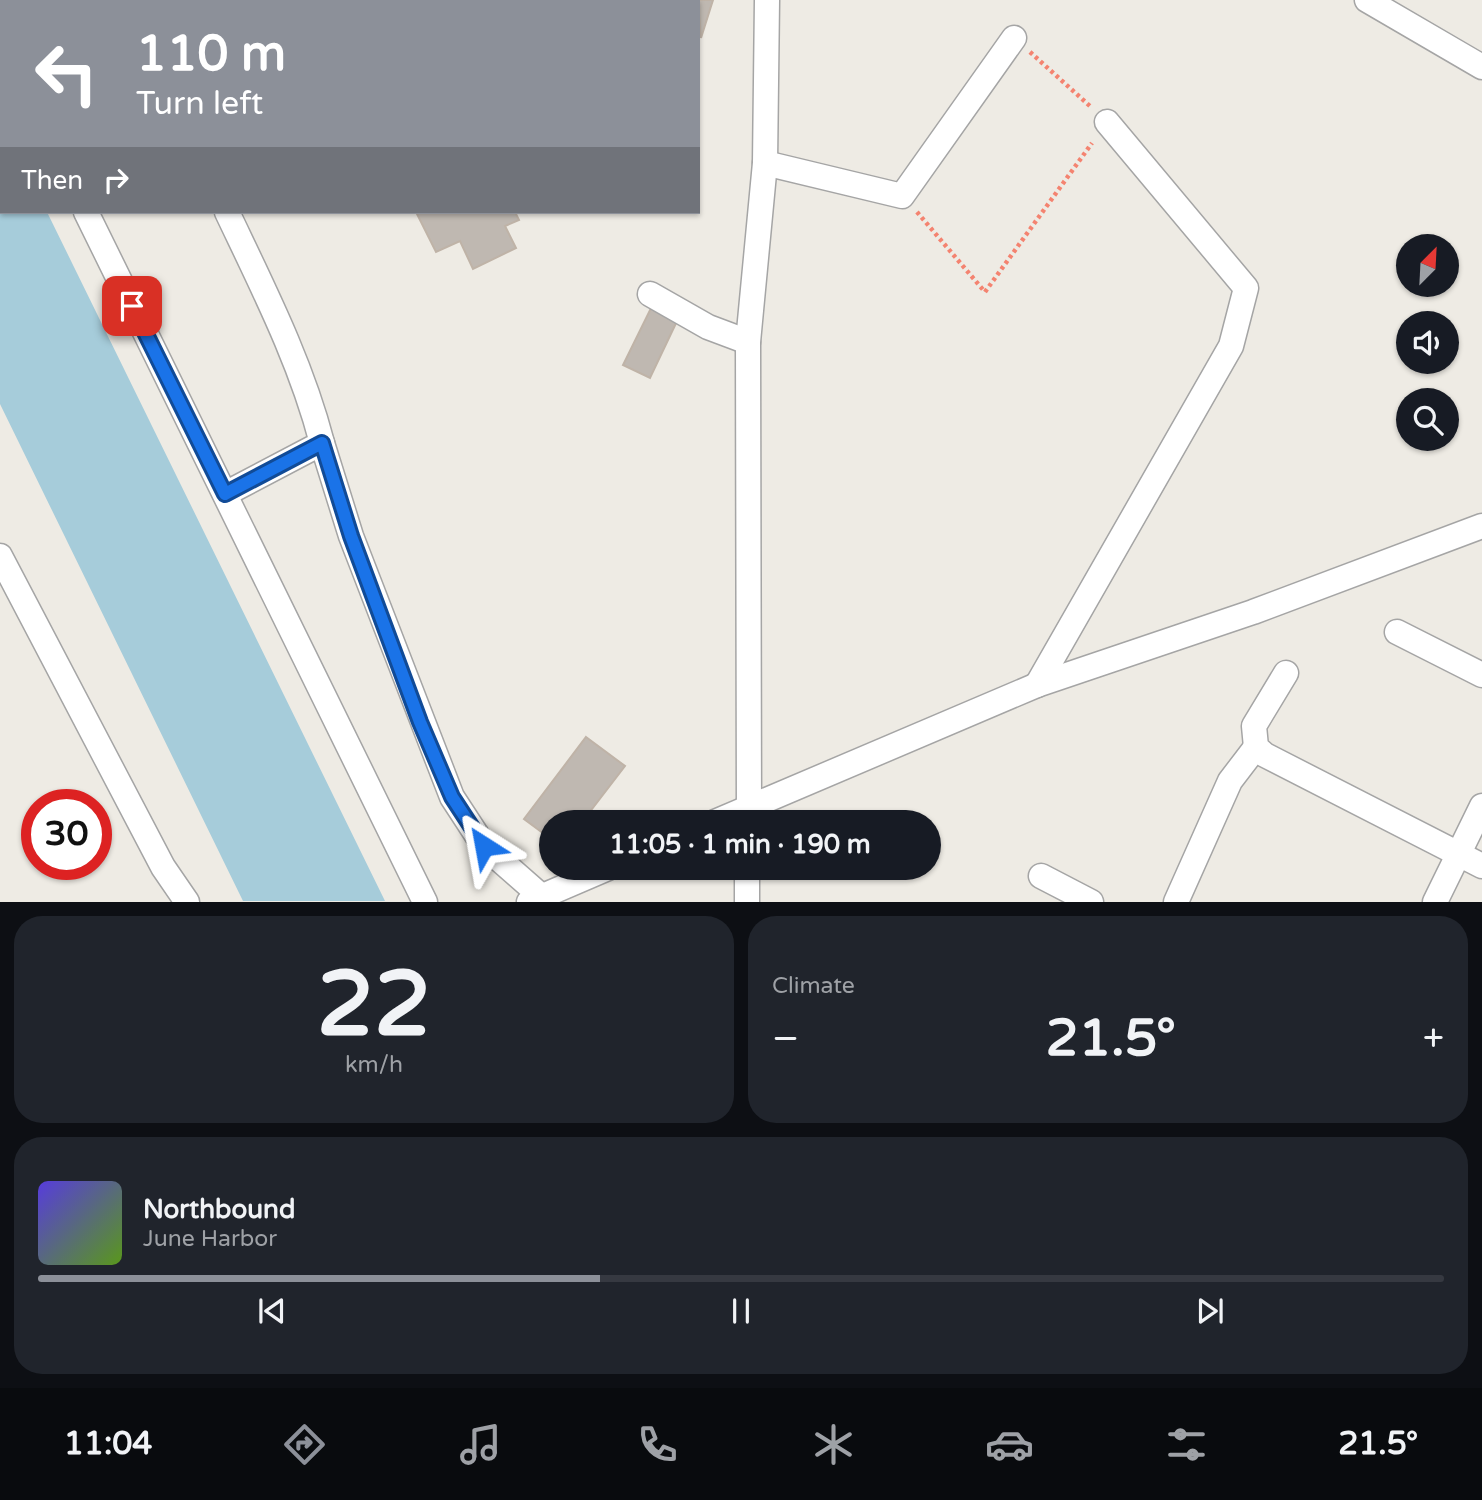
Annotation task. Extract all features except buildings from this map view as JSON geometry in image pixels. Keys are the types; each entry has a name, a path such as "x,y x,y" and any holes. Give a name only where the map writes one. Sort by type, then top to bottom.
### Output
{"street":[{"path":"749,810 748,342 765,163 767,0"},
{"path":"1367,0 1482,66"},
{"path":"765,163 902,195 1014,38"},
{"path":"1037,685 1231,346 1246,288 1107,122"},
{"path":"87,214 425,901"},
{"path":"228,214 287,340 314,410 351,536 452,797 484,846 535,899 580,880"},
{"path":"650,294 708,327 748,342"},
{"path":"225,494 322,443"},
{"path":"760,810 1037,685 1253,612 1482,526"},
{"path":"0,555 163,867 187,901"},
{"path":"1397,632 1482,675"},
{"path":"1176,901 1230,781 1256,747 1255,726 1286,673"},
{"path":"1256,747 1265,755 1482,866"},
{"path":"1435,901 1482,806"},
{"path":"1041,876 1091,901"},
{"path":"747,880 747,901"}],"path":[{"path":"902,195 985,292 1107,122 1014,38"}],"water":[{"path":"0,214 48,214 385,901 243,901 0,404"}],"route":[{"path":"132,306 225,494 322,443 351,536 420,722 452,797 484,846"}]}
